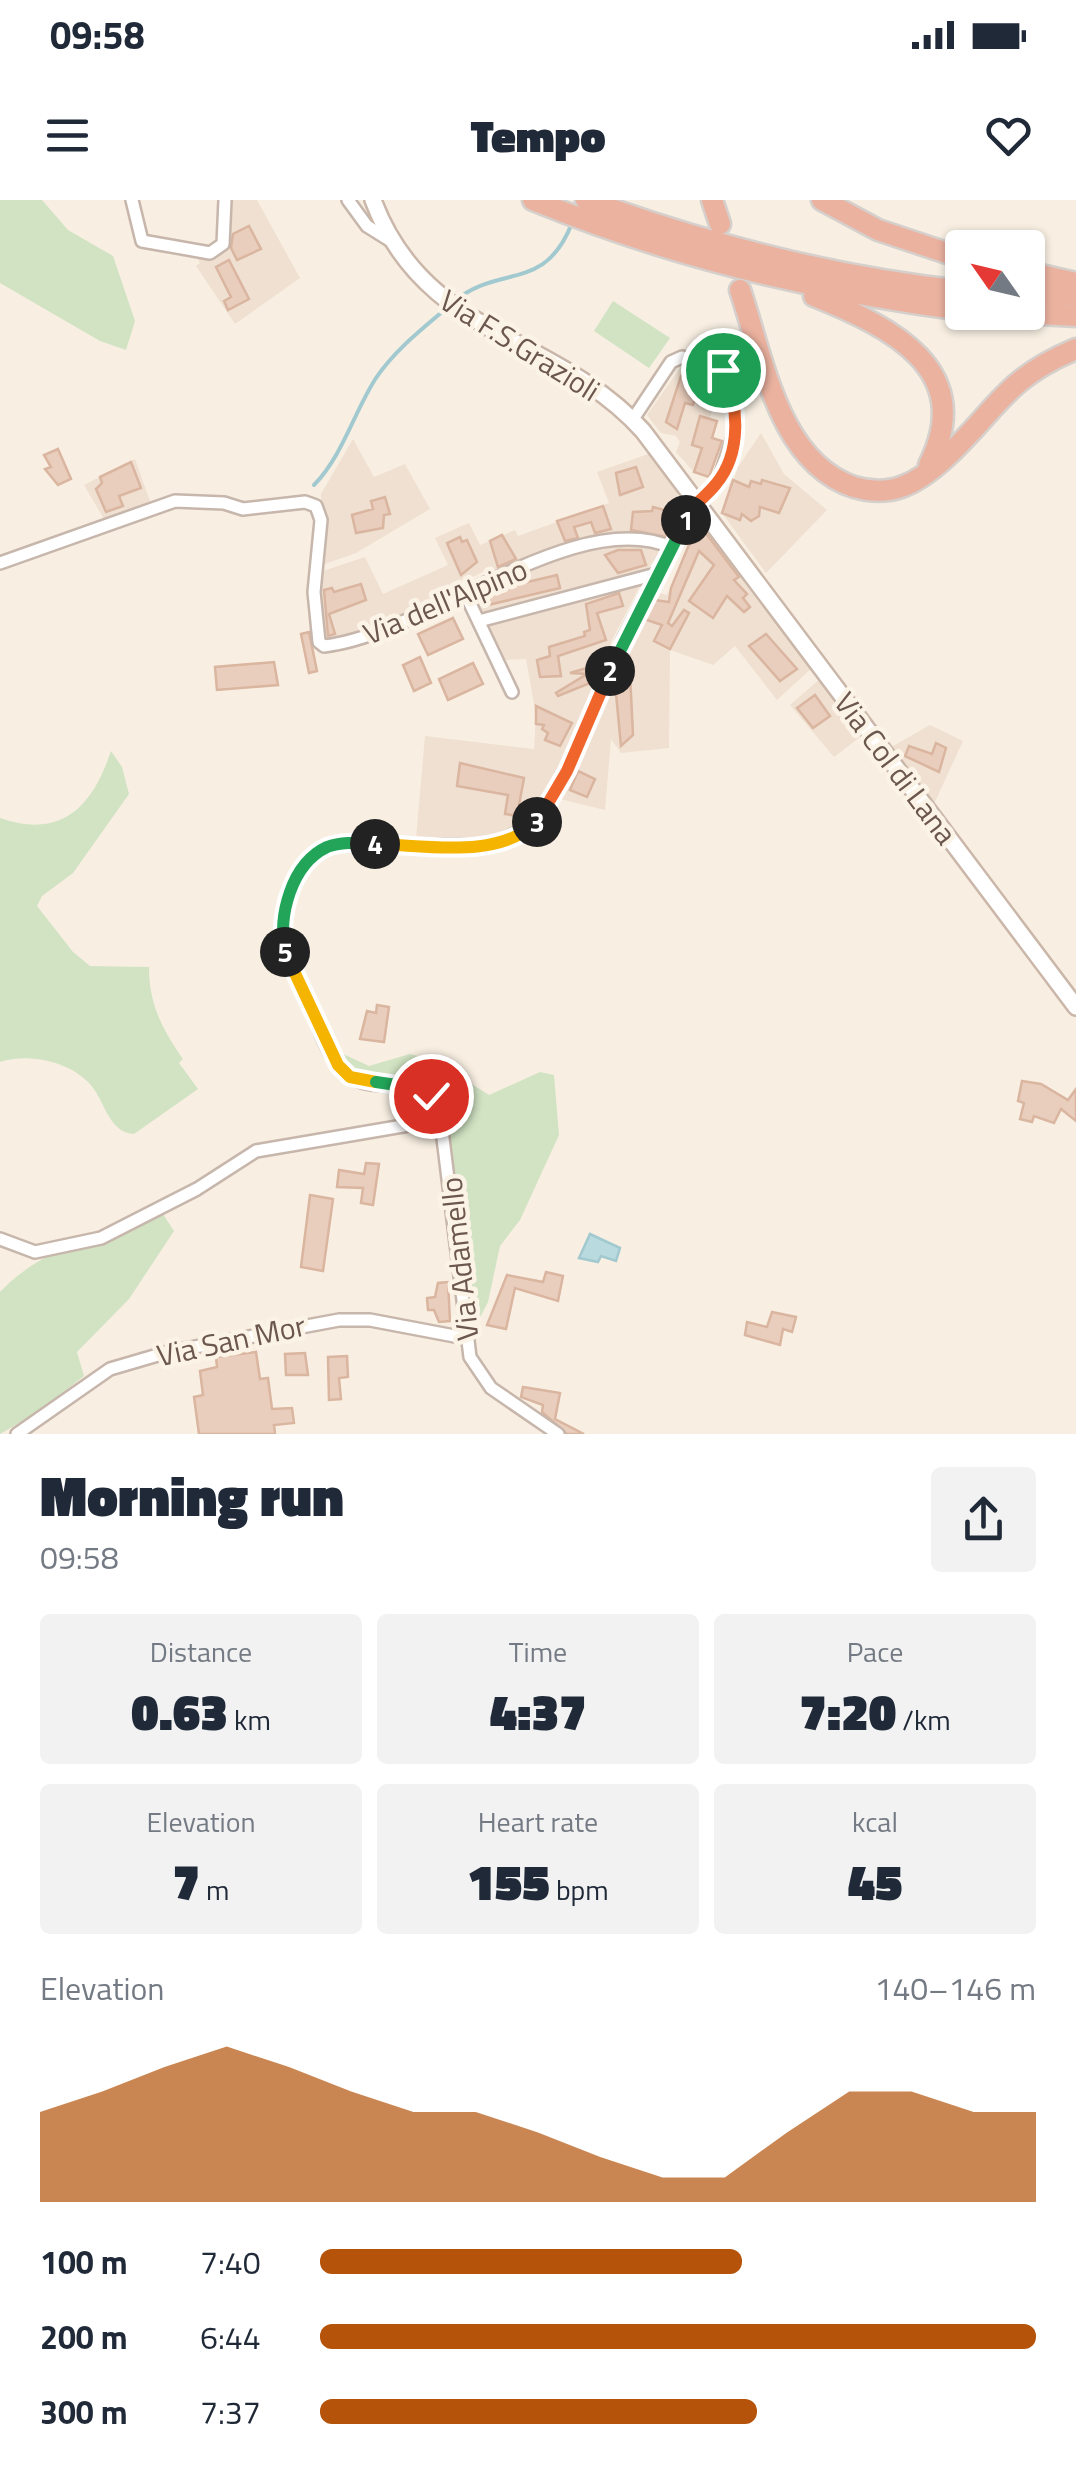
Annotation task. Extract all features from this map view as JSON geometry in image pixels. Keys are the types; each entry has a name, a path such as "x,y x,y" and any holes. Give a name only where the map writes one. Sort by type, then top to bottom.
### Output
{"highway":[{"path":"532,200 652,245 771,279 945,307"},
{"path":"586,200 775,261 882,282 945,288"},
{"path":"712,200 720,224"},
{"path":"822,200 878,230 945,252"},
{"path":"1045,276 1076,283"},
{"path":"771,279 868,320 930,369 943,397 946,418 924,476"},
{"path":"740,290 780,410 812,462 848,485 869,492 909,486 924,476 1000,395 1046,362 1076,349"},
{"path":"1045,295 1076,296"},
{"path":"1045,314 1076,316"}],"main road":[{"name":"Via F.S.Grazioli","path":"372,200 409,268 438,295 583,383 632,419 697,500"},
{"name":"Via Col di Lana","path":"697,500 1076,1006"}],"street":[{"path":"132,200 142,241 210,253 222,244 225,200"},
{"path":"348,200 366,226 391,240"},
{"path":"0,1239 35,1252 102,1238 197,1189 256,1151 444,1120 436,1101 424,1092 350,1077 331,1054 285,950 284,918 294,883 312,858 331,846 494,845 526,831 543,814 567,771 625,636 697,500 719,480 736,430 723,370 684,358 673,360 632,419"},
{"name":"Via dell'Alpino","path":"0,563 175,501 224,503 244,510 306,502 316,506 321,520 314,592 322,645 380,633 582,544 622,538 655,540 673,548"},
{"path":"478,621 660,573"},
{"path":"466,593 512,692"},
{"name":"Via Adamello","path":"444,1120 465,1338 480,1377 558,1434"},
{"name":"Via San Mor","path":"17,1434 110,1369 168,1352 339,1320 370,1320 465,1338"}],"shaded area":[{"path":"226,200 257,200 300,278 235,324 196,266 200,263 197,258 218,249"},
{"path":"683,364 718,374 720,380 710,418 717,421 712,438 706,437 694,472 676,452 680,442 676,436 661,433 647,415"},
{"path":"761,433 784,474 827,510 766,573 722,513 738,467"},
{"path":"353,439 374,477 405,464 430,509 356,553 322,565 321,494"},
{"path":"651,453 676,484 678,500 668,538 632,535 495,576 490,568 467,580 470,587 380,630 323,642 317,573 365,557 383,594 448,565 435,538 469,523 480,545 515,530 518,536 609,503 597,472"},
{"path":"135,459 151,504 104,519 84,485"},
{"path":"698,521 710,526 812,668 777,700 735,646 713,665 670,650 669,748 621,753 611,739 605,810 560,799 641,618 656,592 667,595"},
{"path":"634,543 657,547 659,553 647,570 484,616 475,594 591,546"},
{"path":"642,582 611,642 605,675 534,818 499,841 416,838 425,736 534,749 536,715 526,659 504,660 488,623"},
{"path":"820,679 860,737 834,757 790,705"},
{"path":"930,725 963,741 933,806 896,758 893,746"}],"green space":[{"path":"0,200 42,200 68,230 113,256 135,321 126,350 100,341 0,283"},
{"path":"613,301 670,338 649,368 594,331"},
{"path":"111,751 122,767 129,794 73,873 42,896 37,906 73,952 90,966 149,967 158,1016 183,1059 179,1063 198,1089 134,1134 112,1121 89,1083 70,1069 34,1059 0,1062 0,818 41,824 72,813 95,787"},
{"path":"339,1052 369,1066 410,1054 434,1060 489,1095 540,1072 554,1075 559,1135 520,1220 500,1246 488,1302 473,1331 463,1332 434,1099 359,1078 332,1055"},
{"path":"161,1211 174,1231 129,1299 77,1352 84,1376 38,1412 0,1434 0,1292 55,1252"}],"water":[{"path":"590,1234 620,1248 616,1261 601,1256 598,1262 579,1258"}],"building":[{"path":"249,226 261,249 237,260 231,248 233,234"},
{"path":"229,260 249,299 228,310 224,301 231,297 216,267"},
{"path":"681,376 719,390 717,396 697,391 693,405 685,403 677,429 666,422"},
{"path":"700,416 717,421 712,438 722,441 709,477 694,472 702,448 692,445"},
{"path":"58,449 71,479 58,485 45,469 51,467 44,455"},
{"path":"131,462 141,488 119,496 123,506 106,512 96,489 102,483 100,477"},
{"path":"636,467 643,487 620,495 616,473"},
{"path":"733,480 749,487 751,481 761,484 762,480 790,488 779,513 760,507 759,516 751,521 742,514 740,520 722,513"},
{"path":"385,497 390,514 384,515 383,528 356,533 352,515 373,509 371,501"},
{"path":"603,506 611,529 595,533 591,522 574,527 578,538 565,541 557,521"},
{"path":"653,507 675,513 666,537 631,530 633,512 652,511"},
{"path":"698,523 739,577 734,580 747,594 743,598 750,607 744,612 727,596 713,618 689,601 714,565 699,551 668,623 672,626 684,610 689,613 670,649 654,641 662,625 644,619 655,600 669,602"},
{"path":"502,535 516,559 498,567 490,541"},
{"path":"460,537 462,542 467,540 477,562 461,575 447,543"},
{"path":"618,550 641,550 646,565 618,573 605,555"},
{"path":"557,575 560,588 484,606 482,596 493,590"},
{"path":"361,584 366,600 329,614 335,634 328,636 324,590 332,588 334,592"},
{"path":"619,593 623,606 597,613 606,640 558,656 561,676 540,677 537,660 550,656 549,647 585,636 584,632 590,630 586,604"},
{"path":"453,618 463,639 428,655 418,634"},
{"path":"309,632 317,671 309,673 301,634"},
{"path":"766,634 797,669 780,681 749,646"},
{"path":"629,654 633,735 621,746 615,683"},
{"path":"420,657 431,683 414,691 403,665"},
{"path":"274,662 278,685 217,690 215,667"},
{"path":"473,663 483,684 448,700 439,679"},
{"path":"603,663 595,681 558,696 556,693 587,674 570,673"},
{"path":"815,695 830,716 813,728 797,708"},
{"path":"536,706 572,723 560,746 545,740 548,733 542,729 544,725 536,724"},
{"path":"936,743 946,748 939,772 905,756 909,746 932,754"},
{"path":"460,763 524,778 517,816 505,814 508,795 457,786"},
{"path":"578,771 595,779 587,797 570,790"},
{"path":"377,1005 389,1007 384,1042 360,1039 367,1011 376,1013"},
{"path":"1022,1081 1041,1084 1068,1100 1076,1089 1076,1121 1061,1109 1054,1123 1034,1116 1032,1122 1020,1119 1024,1103 1018,1101"},
{"path":"366,1163 379,1164 373,1205 361,1203 363,1188 337,1187 339,1170 364,1174"},
{"path":"310,1195 333,1199 323,1271 301,1267"},
{"path":"546,1272 563,1276 558,1301 515,1288 506,1329 487,1325 507,1275 543,1282"},
{"path":"448,1282 450,1321 439,1322 434,1310 428,1310 427,1298 435,1297 438,1283"},
{"path":"772,1312 796,1317 792,1332 783,1329 780,1345 745,1335 747,1322 767,1327"},
{"path":"256,1352 260,1379 268,1378 272,1409 292,1408 294,1423 274,1425 275,1434 199,1434 194,1397 203,1395 200,1371 217,1367 216,1357"},
{"path":"305,1353 308,1375 286,1375 285,1354"},
{"path":"347,1356 348,1377 339,1378 341,1399 329,1400 328,1357"},
{"path":"523,1387 560,1393 555,1419 584,1434 567,1434 542,1412 543,1405 521,1397"}],"waterway":[{"path":"455,301 488,283 535,269 549,260 572,223"},
{"path":"314,485 341,447 383,368 448,307"}],"route":[{"path":"431,1096 417,1088 358,1080 338,1065 285,950 284,918 294,883 312,858 331,846 494,845 516,837 536,823 567,771 625,636 690,510 719,480 738,420 723,370"}]}
